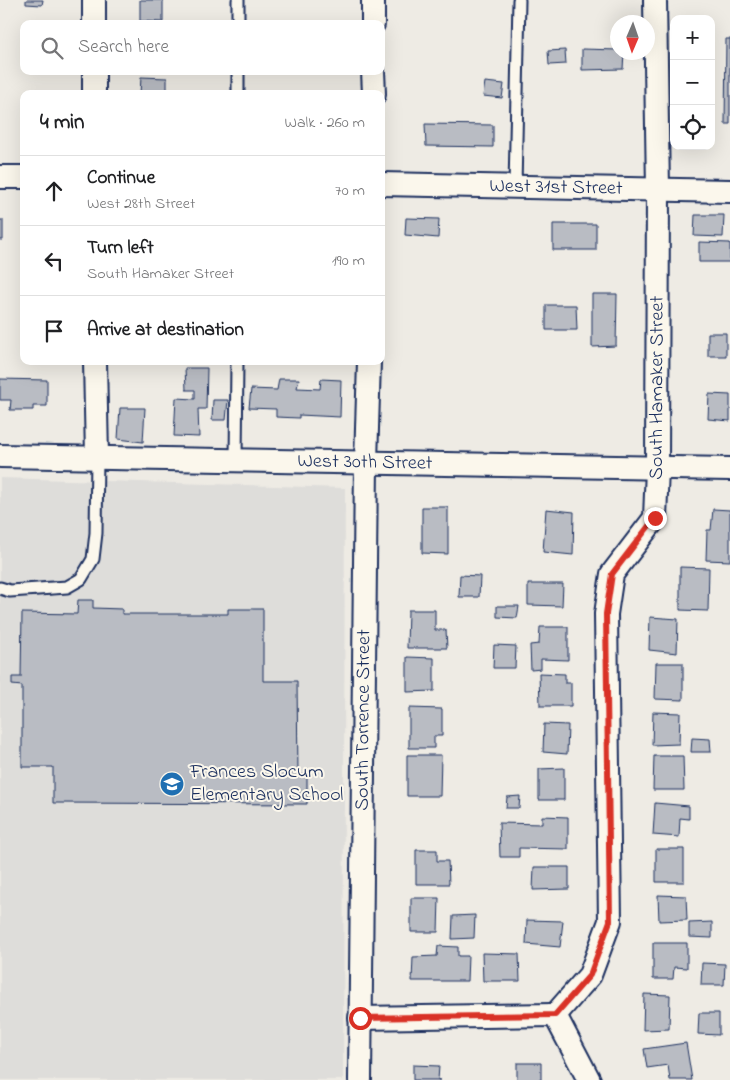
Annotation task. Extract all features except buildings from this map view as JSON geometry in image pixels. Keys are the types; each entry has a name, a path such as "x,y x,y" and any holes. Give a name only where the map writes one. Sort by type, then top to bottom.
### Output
{"street":[{"path":"94,0 94,20"},
{"path":"373,0 373,20"},
{"name":"South Hamaker Street","path":"555,1015 590,975 610,921 606,614 612,574 655,518 657,468 658,190 655,0"},
{"path":"94,75 94,90"},
{"path":"373,75 374,90"},
{"path":"0,177 20,177"},
{"name":"West 31st Street","path":"385,184 730,191"},
{"path":"96,365 97,457"},
{"name":"South Torrence Street","path":"360,1080 366,462 369,365"},
{"name":"West 30th Street","path":"0,456 730,469"},
{"path":"360,1018 555,1015 590,1080"}],"lane":[{"path":"238,0 238,20"},
{"path":"514,187 519,0"},
{"path":"238,75 238,90"},
{"path":"236,460 237,365"},
{"path":"0,588 10,592 67,587 81,579 93,559 96,533 97,457"}],"shaded area":[{"name":"Frances Slocum Elementary School","path":"0,478 345,488 343,1080 0,1080"}],"place":[{"name":"Frances Slocum Elementary School","path":"172,784"}],"route":[{"path":"360,1018 555,1015 590,975 610,921 606,614 612,574 655,518"}]}
